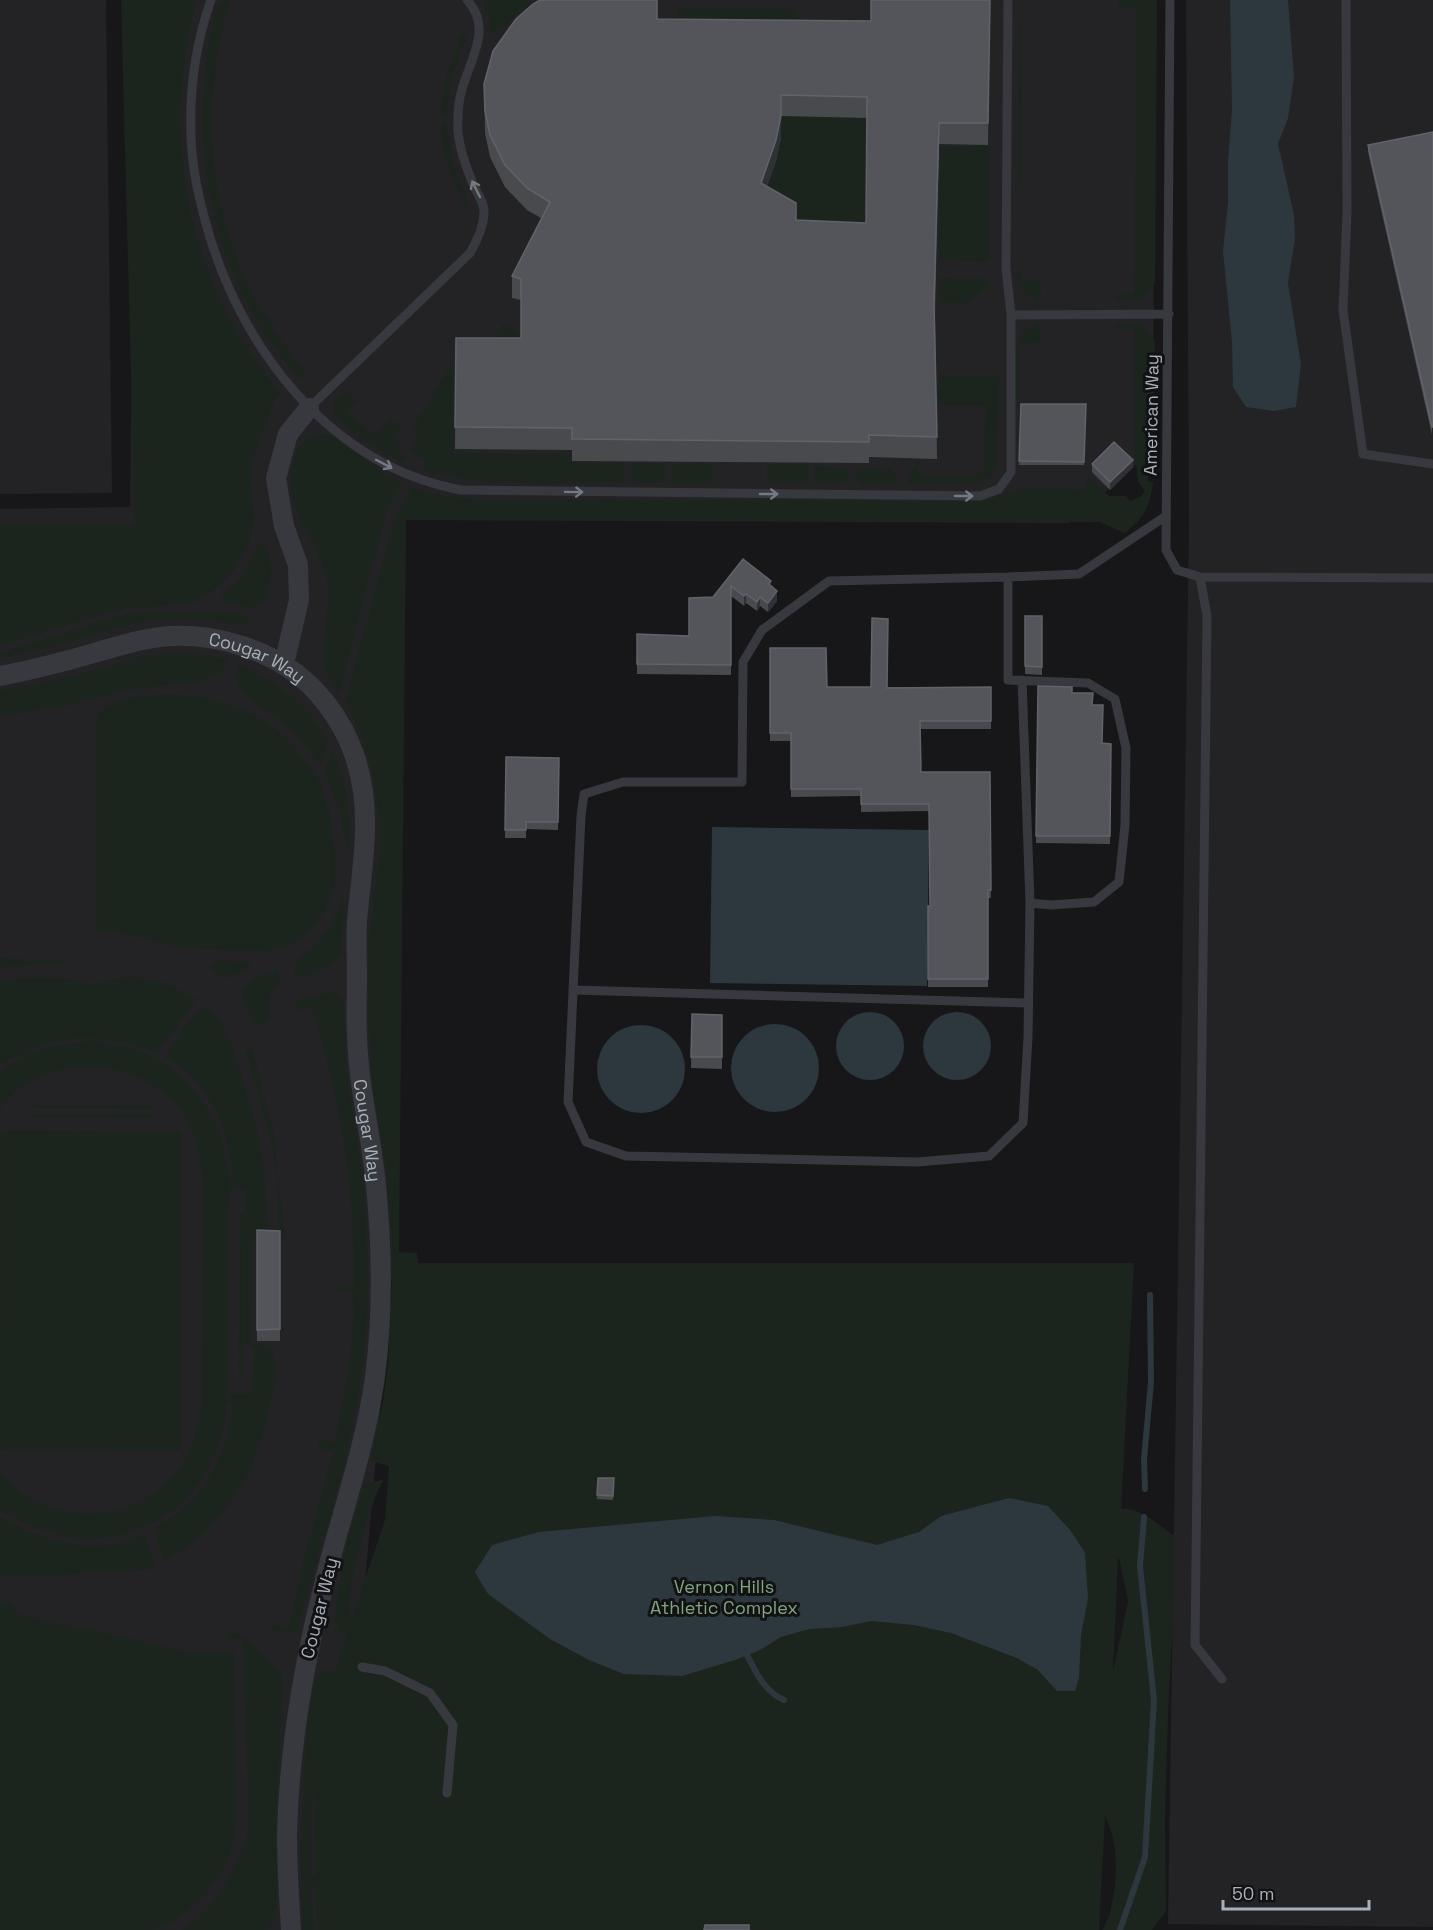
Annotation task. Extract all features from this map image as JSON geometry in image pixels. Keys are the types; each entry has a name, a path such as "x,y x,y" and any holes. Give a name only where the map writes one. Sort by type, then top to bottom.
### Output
{"street":[{"path":"284,664 300,600 298,565 284,526 276,478 288,434 309,408"},
{"name":"Cougar Way","path":"0,676 130,643 172,636 216,639 284,664 309,683 338,720 354,754 364,798 366,843 357,925 357,1034 359,1068 376,1186 380,1252 379,1315 375,1377 357,1466 324,1584 306,1661 295,1725 287,1833 291,1930"}],"lane":[{"path":"211,0 202,25 191,115 192,154 200,200 212,246 233,298 277,369 309,408 375,459 433,485 460,490 980,496 999,489 1011,472 1011,315 1006,268 1008,0"},
{"path":"309,408 470,253 480,234 484,213 482,201 462,155 458,131 462,89 480,36 479,20 474,8 467,0"},
{"name":"American Way","path":"1170,0 1166,550 1177,570 1200,577 1433,578"},
{"path":"1346,0 1347,213 1343,310 1364,454 1433,464"},
{"path":"1011,315 1169,314"},
{"path":"1022,680 1030,903 1023,1123 989,1156 917,1162 626,1156 586,1142 568,1102 581,816 584,794 623,783 742,783 743,662 762,630 829,581 1079,573 1166,516"},
{"path":"1008,577 1008,680 1088,683 1115,699 1126,748 1125,825 1119,882 1094,902 1051,905 1030,903"},
{"path":"1200,577 1207,615 1195,1645 1222,1679"},
{"path":"573,990 1028,1003"},
{"path":"362,1666 385,1671 430,1693 453,1725 447,1792"}],"shaded area":[{"path":"0,0 106,0 112,493 0,494"},
{"path":"136,0 1155,0 1153,450 1069,523 406,520 396,1229 361,1629 450,1930 0,1930 0,509 130,507"},
{"path":"1186,0 1433,0 1433,1927 1168,1924 1189,526"},
{"path":"1230,0 1288,0 1294,77 1288,118 1278,144 1294,215 1295,238 1288,283 1301,364 1296,407 1274,411 1246,407 1233,387 1232,342 1223,251 1228,202 1228,160 1232,111"},
{"path":"712,827 929,830 927,986 710,983"},
{"path":"870,1012 883,1015 894,1022 901,1033 904,1046 901,1059 894,1070 883,1077 870,1080 857,1077 846,1070 839,1059 836,1046 839,1033 846,1022 857,1015"},
{"path":"957,1012 970,1015 981,1022 988,1033 991,1046 988,1059 981,1070 970,1077 957,1080 944,1077 933,1070 926,1059 923,1046 926,1033 933,1022 944,1015"},
{"path":"775,1024 792,1027 806,1037 816,1051 819,1068 816,1085 806,1099 792,1109 775,1112 758,1109 744,1099 734,1085 731,1068 734,1051 744,1037 758,1027"},
{"path":"641,1025 658,1028 672,1038 682,1052 685,1069 682,1086 672,1100 658,1110 641,1113 624,1110 610,1100 600,1086 597,1069 600,1052 610,1038 624,1028"},
{"path":"1009,1498 1048,1506 1071,1531 1085,1553 1088,1598 1081,1635 1079,1678 1075,1691 1057,1691 1038,1670 1017,1658 951,1633 914,1625 871,1621 842,1627 809,1629 781,1637 760,1650 735,1660 682,1676 624,1674 589,1660 550,1639 488,1594 475,1572 492,1545 539,1532 715,1516 774,1520 877,1545 919,1532 941,1516"}],"green space":[{"path":"121,0 196,0 187,42 182,85 181,127 190,211 217,292 237,331 281,395 276,397 253,456 250,483 255,520 247,548 233,572 216,588 193,603 125,608 0,645 0,524 135,524"},
{"path":"224,0 230,0 215,70 212,106 216,179 223,214 233,249 253,294 274,330 307,375 300,379 273,346 232,271 218,230 209,188 204,146 203,103 211,29 216,13"},
{"path":"482,0 530,0 529,6 510,22 490,33 490,21"},
{"path":"1118,0 1157,0 1155,282 1140,298 1118,301 1116,295 1134,294 1137,7 1118,7"},
{"path":"677,8 794,8 798,12 798,23 677,39"},
{"path":"1021,26 1022,183 1017,182 1019,28"},
{"path":"462,34 467,36 452,76 446,115 440,115 445,80"},
{"path":"781,116 867,118 867,244 796,242 761,204 776,161"},
{"path":"441,123 446,123 453,164 469,205 466,207 448,166"},
{"path":"940,146 989,146 989,255 985,262 939,261"},
{"path":"1017,270 1021,270 1021,279 1041,281 1041,301 1030,297 1022,290"},
{"path":"939,278 987,279 990,286 966,303 939,302"},
{"path":"1041,322 1040,342 1020,344 1020,400 1015,400 1014,365 1018,342 1022,333 1030,326"},
{"name":"Vernon Hills Athletic Complex","path":"1122,323 1144,327 1155,342 1153,477 1148,476 1148,482 1153,482 1152,490 1145,511 1124,533 1100,522 406,519 399,1252 417,1253 418,1263 1134,1263 1121,1509 1142,1514 1174,1536 1174,1597 1165,1817 1166,1911 1152,1930 1103,1930 1110,1911 1116,1873 1113,1838 1105,1816 1099,1930 317,1930 316,1886 311,1886 314,1930 303,1930 302,1808 313,1687 320,1673 326,1670 335,1671 348,1630 342,1635 335,1619 335,1610 346,1547 365,1483 383,1480 365,1526 355,1563 349,1612 353,1615 385,1520 389,1466 371,1461 388,1363 393,1252 385,1157 373,1093 368,1010 369,939 380,848 380,824 373,772 360,733 345,702 395,518 412,488 449,497 482,499 984,502 1019,489 1082,490 1086,488 1086,475 1109,496 1126,496 1130,501 1140,497 1145,491 1138,481 1134,445 1134,328 1117,328 1114,325","holes":["1118,1558 1128,1601 1113,1672","314,1774 316,1876 311,1876 312,1807"]},
{"path":"503,324 525,336 525,356 490,346"},
{"path":"453,362 453,453 569,454 569,462 624,463 624,483 497,482 422,471 426,461 410,450 419,434 412,429"},
{"path":"939,375 999,375 997,469 991,476 978,483 907,484 907,474 911,474 912,469 916,468 916,459 918,459 919,475 978,475 984,468 986,406 938,406"},
{"path":"345,390 357,401 347,412 375,435 389,419 402,426 394,439 401,445 398,452 406,457 402,463 366,442 340,421 333,407 337,397"},
{"path":"317,434 333,437 383,473 402,482 386,513 339,694 328,677 323,659 329,588 323,566 299,518 291,491 291,472 297,449 305,440"},
{"path":"632,463 665,463 665,483 632,483"},
{"path":"672,464 712,464 713,483 671,484"},
{"path":"767,464 808,464 808,478 804,483 767,483"},
{"path":"814,466 848,467 848,478 843,483 819,483 814,478"},
{"path":"856,468 892,468 892,473 896,474 896,484 861,484 856,478"},
{"path":"261,542 266,548 271,563 270,582 262,605 251,608 221,601 226,592 243,575"},
{"path":"146,611 230,612 246,616 252,621 238,624 187,618 162,619 136,623 51,647 0,658 0,653 123,615"},
{"path":"163,653 202,654 228,660 221,672 191,684 135,688 71,705 0,716 0,691 78,675 140,657"},
{"path":"239,664 278,686 311,716 328,741 321,766 304,743 288,728 246,696 238,681"},
{"path":"168,694 198,696 240,708 269,723 294,746 320,782 329,812 335,852 335,886 326,908 312,930 287,946 272,951 180,949 112,932 96,934 96,720 100,712 116,702"},
{"path":"332,749 347,800 348,853 339,808 325,774"},
{"path":"344,890 341,954 326,968 294,978 296,962 328,930 336,915"},
{"path":"0,958 66,961 64,964 0,967"},
{"path":"212,962 248,962 251,967 225,979 209,967"},
{"path":"277,969 280,979 272,990 269,1001 269,1020 255,1025 242,998 242,990 254,978"},
{"path":"133,977 166,983 196,999 156,1053 114,1041 86,1038 43,1045 0,1063 0,981 19,978 69,978 87,983 100,983 107,979"},
{"path":"331,992 339,995 343,1003 346,1070 362,1172 366,1217 368,1295 365,1346 356,1408 342,1473 298,1628 293,1633 273,1631 271,1627 273,1625 289,1627 305,1555 333,1453 321,1449 317,1444 321,1440 335,1443 353,1330 353,1292 336,1290 338,1287 354,1287 351,1203 340,1120 312,1007 300,1011 296,1008 300,1000"},
{"path":"203,1007 208,1007 219,1020 234,1051 259,1139 264,1172 268,1237 252,1238 250,1343 271,1347 276,1374 265,1427 257,1451 236,1494 205,1532 187,1548 165,1562 154,1528 186,1506 209,1477 230,1426 234,1406 229,1403 230,1394 252,1394 255,1347 245,1346 245,1189 230,1189 231,1179 233,1179 226,1137 209,1098 192,1077 166,1057 183,1028"},
{"path":"89,1041 125,1046 156,1058 182,1078 194,1091 217,1126 229,1180 227,1404 219,1445 202,1479 178,1506 149,1525 115,1536 79,1538 42,1530 4,1512 0,1508 0,1473 33,1499 71,1512 91,1514 131,1505 150,1495 177,1471 191,1446 202,1408 203,1180 196,1140 186,1118 171,1099 152,1085 131,1074 82,1067 58,1071 35,1079 15,1092 0,1109 0,1074 9,1066 41,1050"},
{"path":"252,1049 273,1131 285,1238 280,1238 277,1175 269,1132 246,1050"},
{"path":"30,1105 153,1105 153,1109 30,1108"},
{"path":"30,1114 153,1115 153,1118 30,1117"},
{"path":"1,1130 181,1131 181,1451 0,1450"},
{"path":"240,1212 244,1212 243,1374 239,1374"},
{"path":"0,1516 26,1530 54,1540 83,1545 98,1546 145,1536 155,1566 151,1569 60,1575 0,1575"},
{"path":"3,1601 8,1602 18,1614 191,1652 234,1651 236,1810 230,1853 210,1889 178,1918 166,1925 154,1930 0,1930 0,1606"},
{"path":"231,1630 242,1636 275,1665 283,1680 276,1814 277,1914 267,1930 182,1930 206,1911 216,1899 232,1873 249,1830 243,1639 227,1639"}],"building":[{"path":"540,0 657,0 657,19 871,21 871,0 990,0 988,123 939,123 934,303 937,437 869,435 869,442 572,439 572,428 455,427 456,338 521,338 521,279 512,276 550,202 527,188 505,165 490,135 485,111 484,84 493,51 516,19","holes":["781,95 867,97 866,223 796,220 796,203 761,183 776,140 781,116"]},
{"path":"1433,132 1433,427 1432,427 1368,145"},
{"path":"1021,404 1086,404 1084,462 1019,461"},
{"path":"1114,442 1133,460 1110,482 1092,464"},
{"path":"743,559 771,581 769,584 777,591 768,603 760,597 757,602 731,586 731,665 637,664 637,634 689,636 689,598 713,597"},
{"path":"1025,616 1042,616 1042,667 1025,666"},
{"path":"872,618 888,619 887,688 991,687 991,721 920,721 921,772 990,772 991,890 988,890 988,979 928,979 929,804 861,804 861,789 791,789 791,733 770,733 770,648 826,648 827,687 871,687"},
{"path":"1038,686 1072,687 1072,693 1093,693 1092,705 1103,705 1102,743 1111,744 1110,836 1036,836"},
{"path":"506,757 559,758 558,822 526,822 526,830 505,830"},
{"path":"692,1014 722,1015 722,1057 691,1057"},
{"path":"257,1230 280,1231 280,1329 257,1330"},
{"path":"598,1478 614,1478 613,1496 597,1495"},
{"path":"705,1925 749,1925 749,1930 704,1930"}],"waterway":[{"path":"1145,1489 1144,1459 1151,1382 1150,1295"},
{"path":"1120,1930 1145,1857 1154,1700 1140,1566 1144,1517"},
{"path":"747,1655 766,1687 784,1700"}]}
